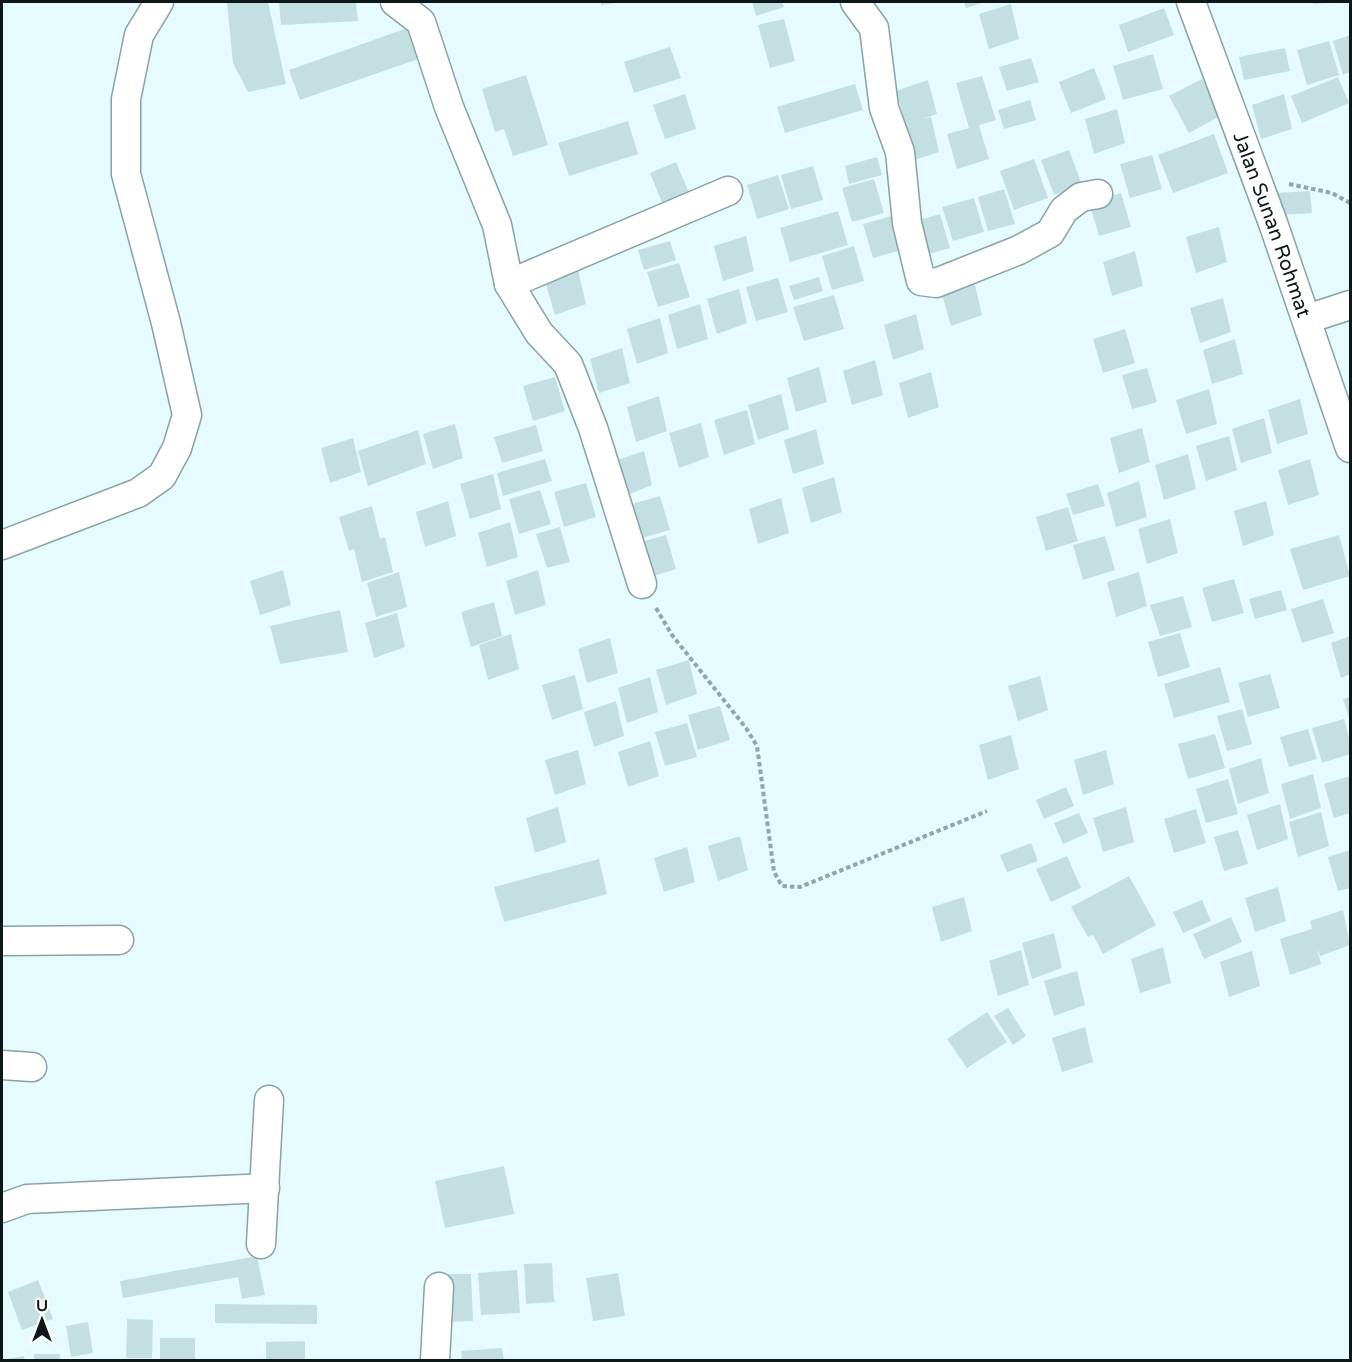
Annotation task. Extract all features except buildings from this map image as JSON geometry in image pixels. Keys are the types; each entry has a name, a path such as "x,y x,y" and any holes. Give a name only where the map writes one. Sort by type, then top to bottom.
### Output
{"street":[{"path":"2,545 138,492 162,476 177,448 187,415 166,323 126,174 126,99 139,34 159,2"},
{"path":"395,2 421,22 449,107 497,225 509,284 539,333 568,364 592,428 642,584"},
{"path":"855,2 874,28 884,108 900,152 907,223 921,281 936,283 1019,250 1050,233 1064,210 1081,197 1098,194"},
{"name":"Jalan Sunan Rohmat","path":"1191,2 1307,319 1350,448"},
{"path":"509,284 728,191"},
{"path":"1307,319 1350,305"},
{"path":"2,941 119,940"},
{"path":"2,1065 32,1067"},
{"path":"261,1244 269,1100"},
{"path":"2,1208 27,1199 265,1188"},
{"path":"435,1360 439,1287"}],"path":[{"path":"1258,185 1289,184 1332,193 1350,202"},
{"path":"642,584 672,635 752,736 761,761 774,872 782,886 800,887 987,811"}]}
